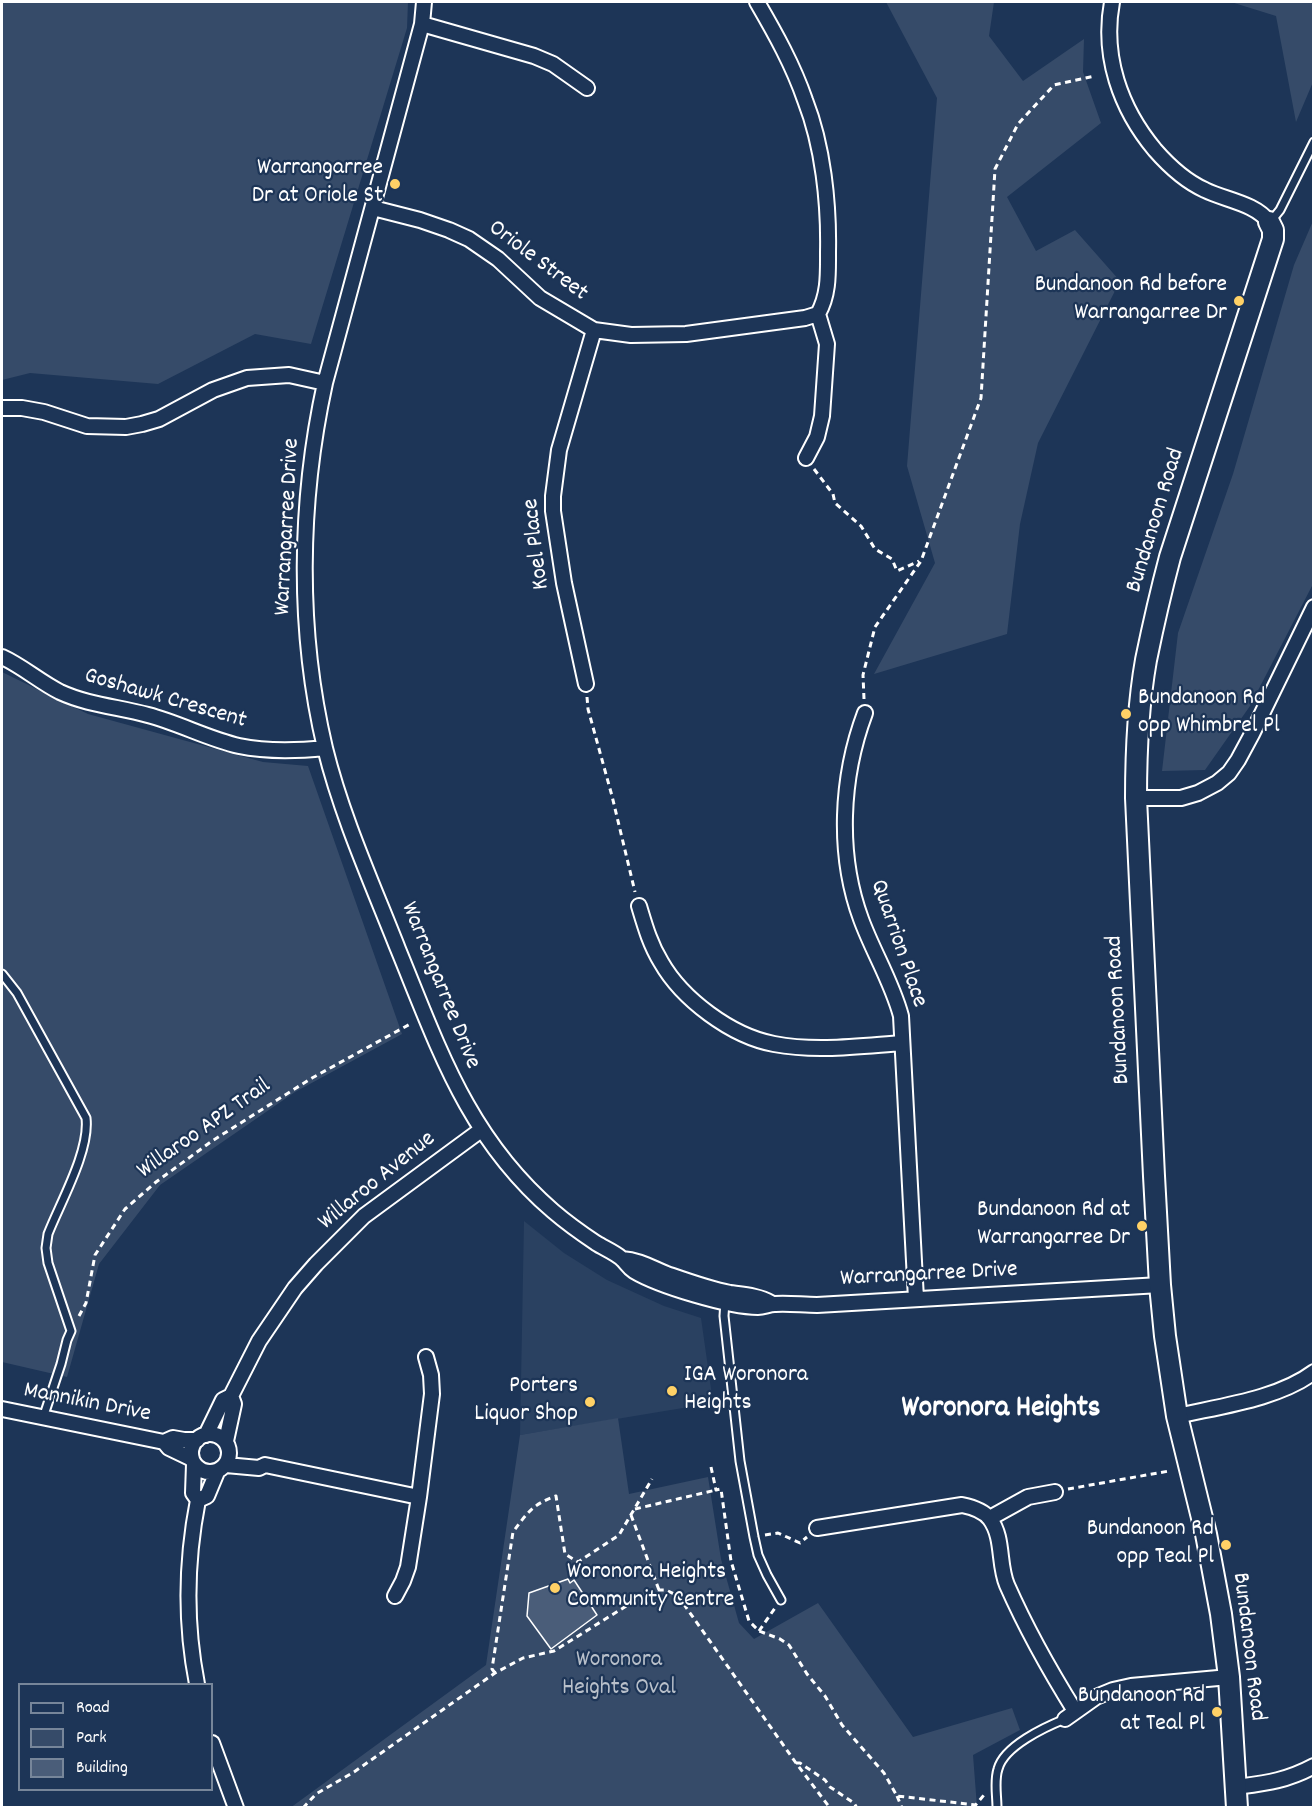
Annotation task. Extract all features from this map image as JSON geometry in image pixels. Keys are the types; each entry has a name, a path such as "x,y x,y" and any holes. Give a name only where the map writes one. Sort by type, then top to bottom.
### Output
{"street":[{"name":"Warrangarree Drive","path":"424,2 422,24 317,419 309,495 305,579 306,616 310,658 325,748 353,836 449,1073 481,1130 524,1184 589,1239 622,1259 635,1260 726,1297 762,1298 771,1304 817,1305 1160,1285"},
{"path":"757,2 794,72 806,102 826,194 828,288 824,304 818,314 827,344 822,416 817,437 806,458"},
{"path":"1112,2 1108,42 1113,72 1120,93 1143,136 1184,178 1203,190 1250,208 1265,216 1269,222"},
{"path":"422,24 534,56 553,64 587,88"},
{"name":"Oriole Street","path":"373,208 420,220 469,239 498,260 540,298 594,330 630,335 686,334 794,320 818,314"},
{"name":"Bundanoon Road","path":"1237,1808 1229,1677 1221,1614 1206,1534 1178,1416 1165,1336 1160,1285 1136,798 1140,710 1146,662 1157,608 1170,557 1273,239 1273,230 1269,222"},
{"name":"Koel Place","path":"586,684 564,583 553,511 553,496 559,450 594,330"},
{"path":"2,408 22,408 44,412 87,426 126,427 159,419 213,390 247,378 289,375 326,383"},
{"path":"1136,798 1181,798 1198,793 1217,783 1229,773 1252,734 1314,607"},
{"name":"Goshawk Crescent","path":"2,657 75,698 91,704 150,715 237,746 274,751 325,748"},
{"name":"Quarrion Place","path":"865,713 850,763 845,824 847,855 853,893 860,918 896,997 901,1016 916,1299"},
{"path":"639,906 652,947 675,981 705,1011 736,1029 771,1044 800,1047 834,1048 902,1043"},
{"name":"Willaroo Avenue","path":"201,1437 223,1400 231,1396 259,1341 295,1288 315,1264 337,1241 379,1205 481,1130"},
{"path":"395,1596 408,1567 419,1497 432,1395 431,1375 426,1357"},
{"path":"1178,1416 1263,1396 1289,1386 1314,1372"},
{"name":"Willaroo Avenue","path":"227,1445 234,1404 231,1396"},
{"name":"Mannikin Drive","path":"2,1409 164,1442 173,1438 184,1440 201,1437"},
{"path":"197,1683 190,1640 188,1586 198,1500 193,1493 192,1449 201,1437 218,1436 227,1445 246,1456 261,1460 265,1465"},
{"name":"Mannikin Drive","path":"164,1442 169,1448 193,1462"},
{"path":"198,1500 207,1496 229,1457 227,1445"},
{"path":"193,1462 207,1473 221,1468 259,1468 265,1465 419,1497"},
{"path":"990,1518 1028,1497 1054,1492"},
{"path":"817,1528 962,1504 990,1518 999,1541 1006,1584 1054,1678 1070,1715 1096,1697 1113,1690 1131,1686 1229,1677"},
{"path":"213,1746 236,1808"},
{"path":"1236,1787 1282,1780 1314,1766"}],"lane":[{"path":"1269,222 1280,210 1314,142"},
{"path":"2,974 17,993 86,1118 87,1128 84,1147 48,1234 46,1248 48,1263 71,1331 43,1418"},
{"path":"726,1297 724,1316 740,1461 758,1555 781,1600"},
{"path":"998,1808 997,1770 1001,1761 1037,1731 1070,1715"}],"path":[{"path":"865,713 862,675 875,627 921,561 981,398 995,169 1018,124 1054,85 1095,76"},
{"path":"806,458 833,494 835,503 861,526 875,549 892,560 897,571 921,561"},
{"path":"586,684 588,709 639,906"},
{"name":"Willaroo APZ Trail","path":"71,1331 86,1303 95,1255 125,1209 156,1182 261,1109 312,1078 425,1016"},
{"path":"711,1467 716,1490"},
{"path":"1054,1492 1169,1471"},
{"path":"495,1673 492,1669 513,1532 525,1516 540,1502 556,1496 565,1554 578,1562 619,1535 652,1479"},
{"path":"635,1509 721,1489 731,1560 749,1621 759,1631 780,1639 789,1646 825,1696 842,1725 884,1773 902,1808"},
{"path":"631,1515 659,1590"},
{"path":"754,1537 778,1533 800,1543 817,1528"},
{"path":"303,1808 316,1794 354,1772 495,1673 523,1658 554,1651 652,1590 666,1590 678,1596 830,1808"},
{"path":"759,1631 781,1600"},
{"path":"796,1763 800,1763 825,1780 830,1787 854,1803 857,1808"},
{"path":"897,1796 976,1805"}],"shaded area":[{"path":"524,1221 564,1253 607,1280 664,1306 701,1318 713,1403 520,1435"}],"green space":[{"path":"2,2 408,2 407,28 311,344 255,334 158,384 30,373 2,380"},
{"path":"886,2 994,2 989,36 1023,81 1084,39 1083,72 1101,123 1007,197 1036,251 1075,230 1120,281 1038,443 1020,524 1007,634 874,674 935,563 907,466 937,98"},
{"path":"1231,2 1313,2 1313,82 1296,122 1276,16"},
{"path":"1313,221 1313,584 1250,706 1205,770 1162,771 1178,633 1233,474 1294,265"},
{"path":"2,672 88,714 263,762 308,766 402,1034 295,1092 160,1185 99,1264 67,1377 2,1362"},
{"name":"Woronora Heights Oval","path":"618,1418 629,1494 708,1477 721,1559 739,1623 754,1639 818,1603 913,1737 1012,1708 1020,1730 973,1755 977,1807 290,1808 486,1665 520,1435"}],"building":[{"path":"568,1579 570,1583 574,1580 597,1615 551,1649 527,1616 529,1593"}],"place":[{"name":"Warrangarree Dr at Oriole St","path":"395,184"},
{"name":"Bundanoon Rd before Warrangarree Dr","path":"1239,301"},
{"name":"Bundanoon Rd opp Whimbrel Pl","path":"1126,714"},
{"name":"Bundanoon Rd at Warrangarree Dr","path":"1142,1226"},
{"name":"IGA Woronora Heights","path":"672,1391"},
{"name":"Porters Liquor Shop","path":"590,1402"},
{"name":"Bundanoon Rd opp Teal Pl","path":"1226,1545"},
{"name":"Woronora Heights Community Centre","path":"555,1588"},
{"name":"Bundanoon Rd at Teal Pl","path":"1217,1712"}],"district":[{"name":"Woronora Heights","path":"1001,1411"}]}
